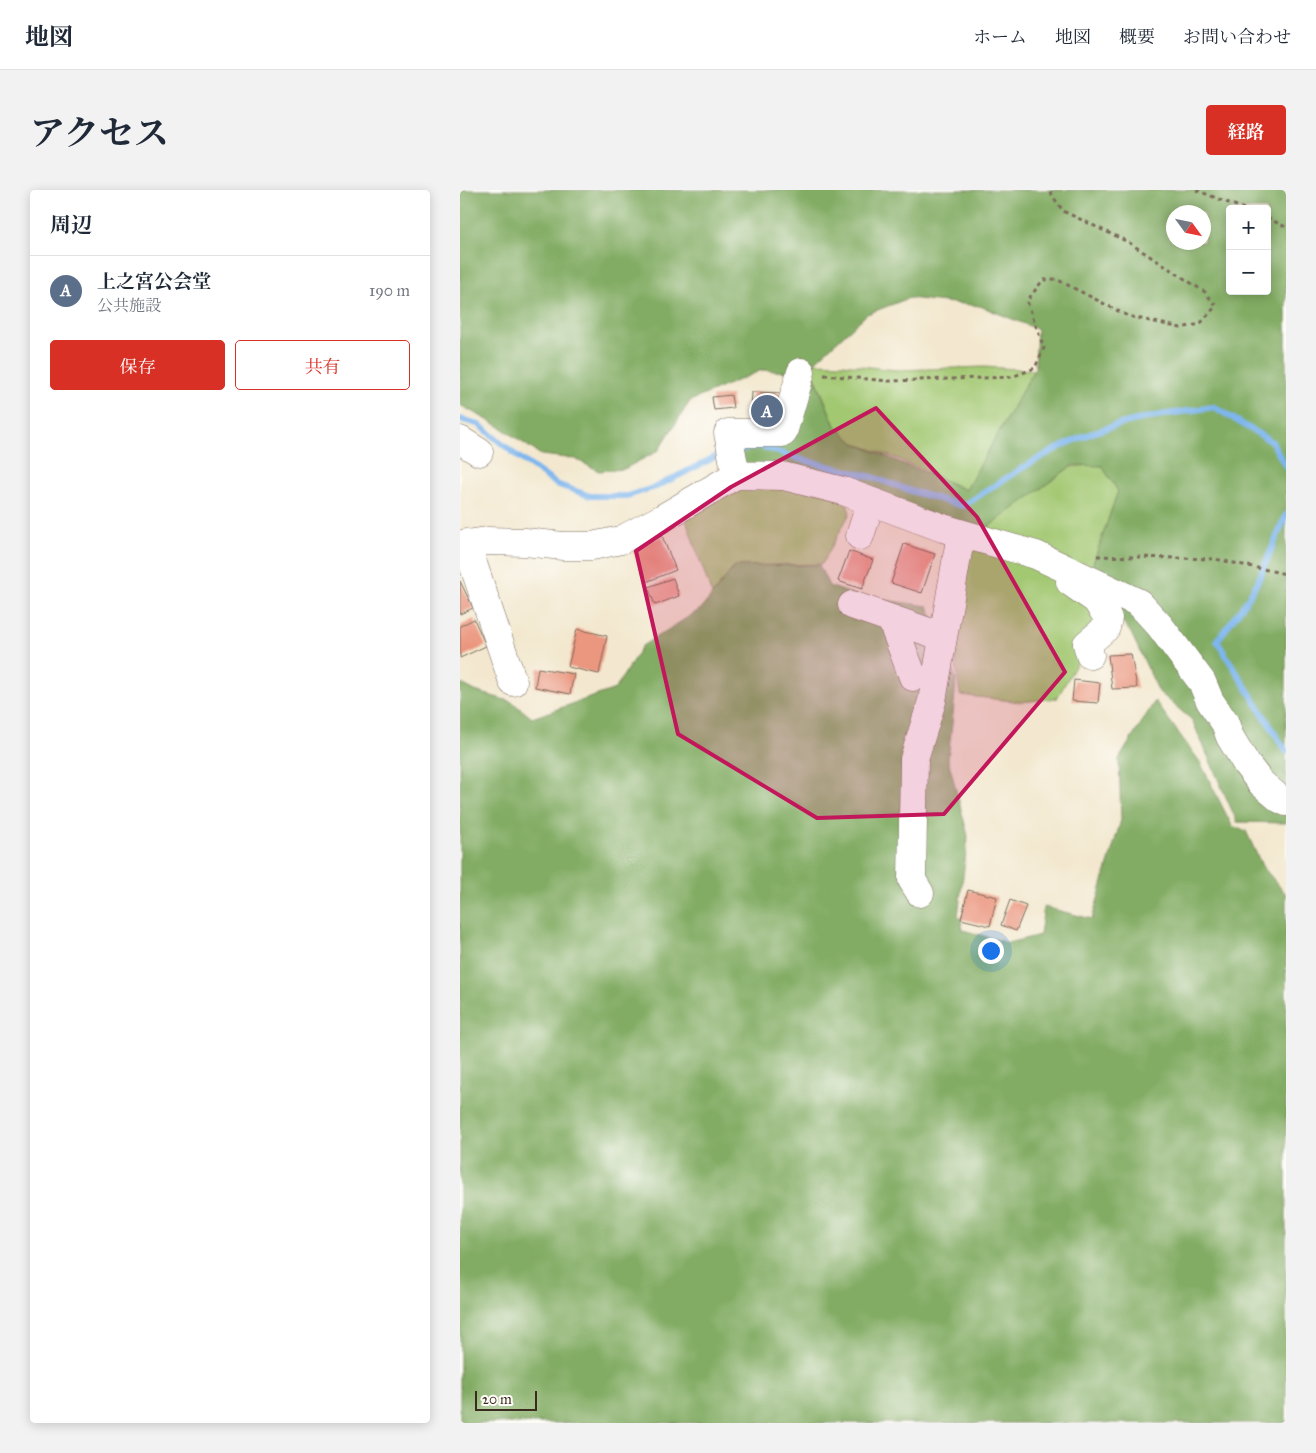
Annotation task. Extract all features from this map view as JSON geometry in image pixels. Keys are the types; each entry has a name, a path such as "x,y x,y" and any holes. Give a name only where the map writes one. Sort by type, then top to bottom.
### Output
{"street":[{"path":"733,458 728,433 783,433 801,372"},
{"path":"733,458 783,476 871,501 961,534 982,538 1036,555 1139,602 1160,626 1202,682 1210,701 1225,723 1230,737 1247,765 1261,783 1286,802"},
{"path":"513,682 463,544 487,541 592,546 621,540 661,519 733,458"},
{"path":"860,536 871,501"},
{"path":"920,893 912,880 914,759 932,701 961,534"},
{"path":"1036,555 1047,567 1096,600 1108,618 1106,628 1087,644 1090,655"},
{"path":"852,605 944,637"},
{"path":"891,619 914,677"}],"path":[{"path":"801,372 890,381 1012,378 1035,368 1044,348 1027,301 1043,280 1056,279 1128,316 1181,328 1200,324 1216,306 1204,292 1128,242 1062,211 1051,190"},
{"path":"1196,190 1234,205"},
{"path":"1271,220 1286,226"},
{"path":"1096,556 1215,559 1286,574"}],"highlighted area":[{"path":"876,408 977,517 1065,672 944,814 817,818 678,734 636,551 731,487"}],"green space":[{"path":"460,190 1286,190 1286,823 1237,822 1192,720 1159,692 1131,633 1117,614 1086,584 1118,491 1102,466 1073,465 984,530 743,471 736,440 801,373 762,370 690,401 658,451 624,469 599,471 575,459 541,455 497,425 460,405","holes":["909,298 980,306 1037,329 1035,368 966,490 854,443 835,426 810,366 867,314"]},
{"path":"812,363 843,364 896,370 984,367 1034,370 966,490 898,459 854,443 835,426 811,366"},
{"path":"1101,464 1118,491 1086,584 1045,572 1103,617 1057,698 1021,702 960,695 953,639 968,544 984,530 1070,467"},
{"path":"749,482 844,496 850,513 822,564 735,566 712,595 685,517"},
{"path":"819,565 829,586 861,597 928,606 945,645 956,680 948,759 968,836 958,916 961,919 963,930 1008,943 1040,935 1044,907 1092,919 1121,820 1119,759 1155,701 1200,762 1232,826 1246,831 1262,866 1286,894 1286,1423 460,1423 460,683 475,691 512,702 532,718 615,689 642,646 701,609 735,566"}],"building":[{"path":"752,392 784,393 781,431 750,429"},
{"path":"731,395 733,408 714,410 712,397"},
{"path":"662,536 676,570 646,582 632,549"},
{"path":"904,544 935,554 922,593 891,583"},
{"path":"849,551 873,560 862,589 838,581"},
{"path":"673,578 679,596 655,605 648,587"},
{"path":"460,581 473,608 460,614"},
{"path":"474,619 486,646 460,658 460,626"},
{"path":"577,629 607,636 599,674 568,667"},
{"path":"1131,654 1137,688 1112,689 1108,655"},
{"path":"538,668 574,674 570,694 535,687"},
{"path":"1074,680 1100,683 1098,703 1072,701"},
{"path":"968,890 997,897 990,926 961,919"},
{"path":"1010,900 1026,906 1016,931 1001,925"}],"waterway":[{"path":"738,450 760,446 799,459 872,477 963,506 1011,475 1060,447 1095,432 1139,420 1214,407 1272,442 1286,467"},
{"path":"460,419 478,424 517,456 556,484 590,496 627,496 656,487 725,452"},
{"path":"1286,515 1258,581 1247,600 1217,641 1286,751"}],"place":[{"name":"上之宮公会堂","path":"767,411"}]}
